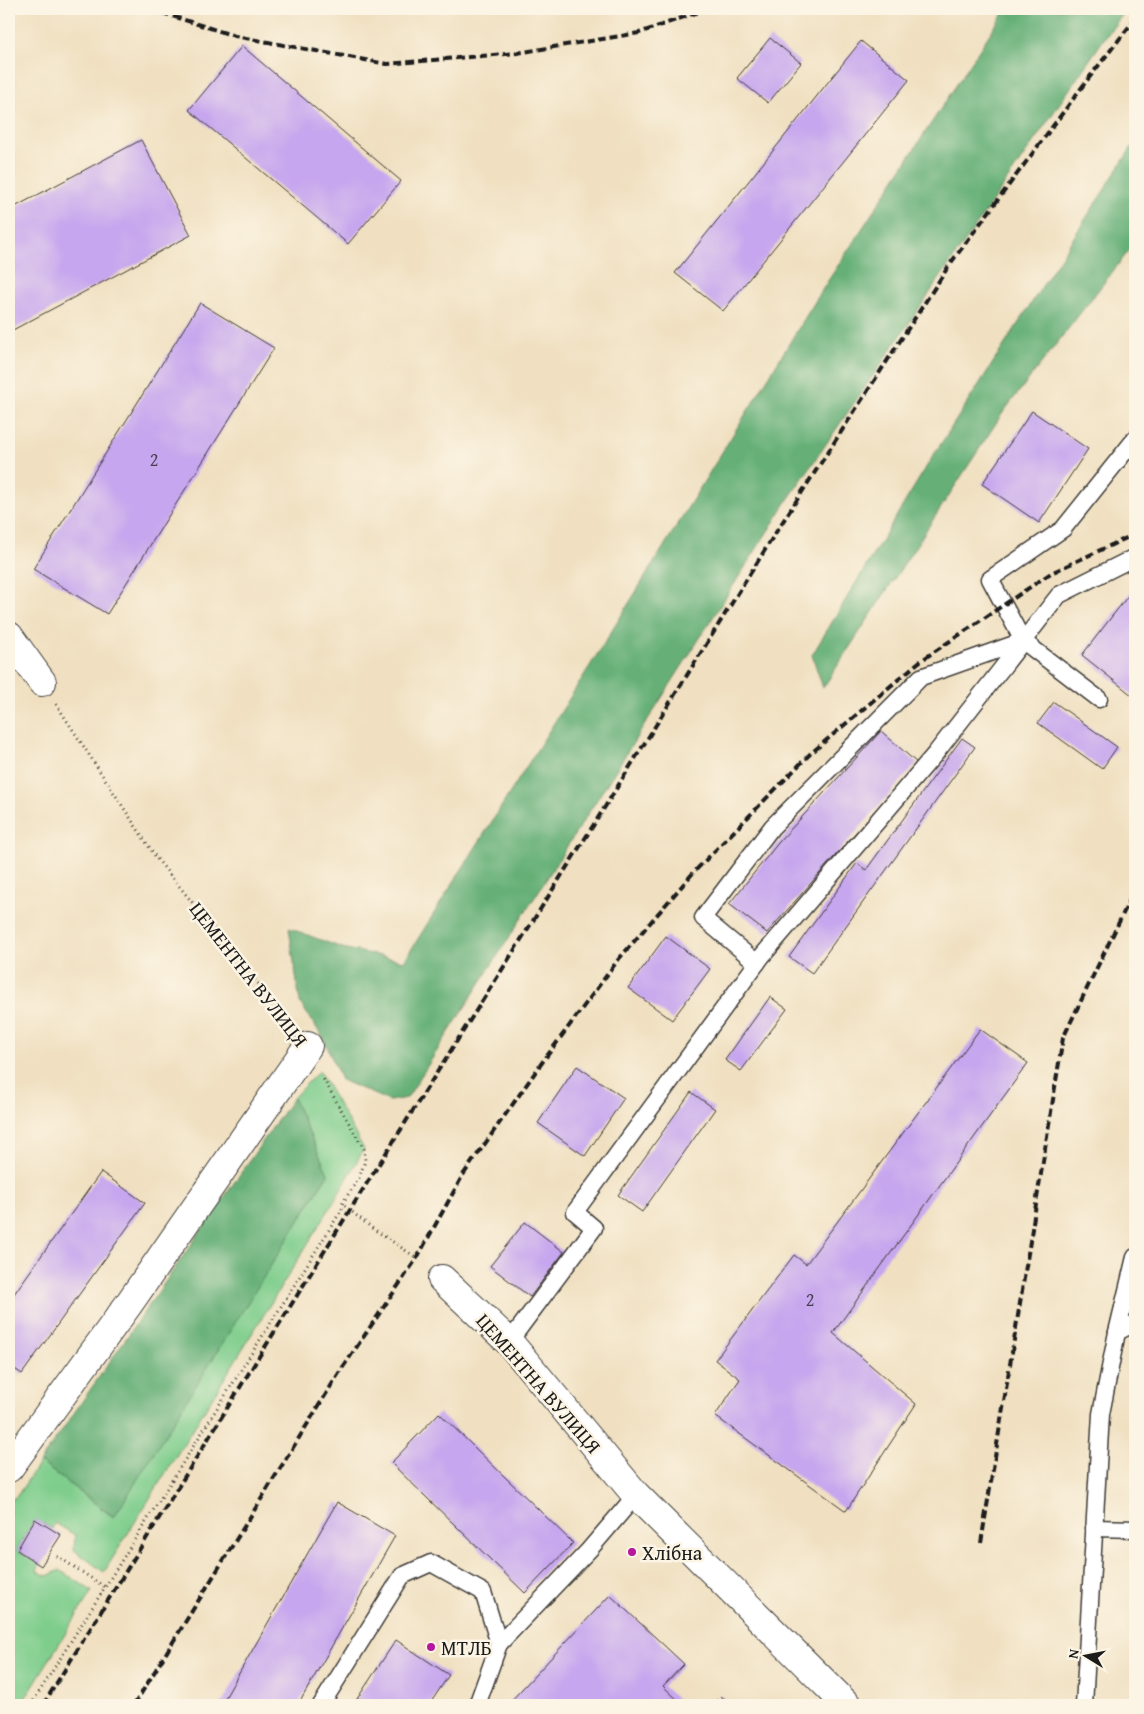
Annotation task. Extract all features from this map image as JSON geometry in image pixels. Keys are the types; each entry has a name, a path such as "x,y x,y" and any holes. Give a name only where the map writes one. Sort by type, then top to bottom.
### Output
{"street":[{"path":"9,636 42,682"},
{"path":"9,1468 128,1305 308,1046"},
{"name":"ЦЕМЕНТНА ВУЛИЦЯ","path":"442,1278 509,1342 636,1495 848,1705"}],"lane":[{"path":"1098,699 1023,642 990,579 1063,529 1135,439"},
{"path":"509,1342 594,1228 575,1212 757,963 935,754 1059,595 1135,557"},
{"path":"757,963 703,918 772,827 922,677 1023,642"},
{"path":"1084,1705 1101,1414 1117,1332 1135,1257"},
{"path":"1117,1332 1135,1323"},
{"path":"477,1705 499,1644 589,1550 636,1495"},
{"path":"1094,1528 1135,1529"},
{"path":"321,1705 402,1576 431,1563 483,1592 499,1644"}],"path":[{"name":"ЦЕМЕНТНА ВУЛИЦЯ","path":"31,1705 344,1206 342,1204 359,1178 365,1161 364,1149 319,1071 308,1046 157,859 42,682"},
{"path":"344,1206 442,1278"},
{"path":"57,1556 105,1587"}],"green space":[{"path":"1006,9 1127,9 1104,39 789,498 407,1098 389,1101 341,1080 324,1039 300,1003 289,928 342,948 404,961 605,642 824,287"},
{"path":"1135,142 1135,243 1004,411 823,688 812,655 933,456"},
{"path":"319,1071 364,1149 335,1200 104,1572 74,1550 75,1535 55,1523 52,1529 35,1519 17,1550 39,1564 37,1571 47,1576 60,1570 92,1591 21,1705 9,1705 9,1501 17,1496 40,1462 113,1517 328,1174 293,1098"},
{"path":"293,1098 328,1174 114,1517 40,1462"}],"building":[{"path":"770,38 801,63 768,103 737,78"},
{"path":"861,41 909,80 723,311 675,273"},
{"path":"242,46 401,181 348,244 189,110"},
{"path":"141,140 191,235 9,332 9,210"},
{"path":"200,303 274,348 107,614 33,569"},
{"path":"1032,411 1088,449 1039,523 982,484"},
{"path":"1134,588 1135,693 1133,696 1082,655"},
{"path":"1054,702 1117,747 1102,769 1038,723"},
{"path":"881,731 917,763 767,933 729,904 779,842"},
{"path":"962,738 975,747 812,973 789,957 857,863 866,870"},
{"path":"666,936 710,969 672,1020 628,988"},
{"path":"770,997 787,1009 741,1071 725,1060"},
{"path":"980,1029 1028,1063 833,1333 916,1404 846,1511 715,1416 740,1379 715,1360 794,1255 806,1264"},
{"path":"577,1066 624,1098 585,1156 538,1123"},
{"path":"691,1092 715,1109 642,1212 618,1195"},
{"path":"101,1172 145,1203 22,1374 9,1365 9,1301"},
{"path":"525,1222 564,1252 530,1297 490,1266"},
{"path":"439,1413 573,1543 525,1593 391,1463"},
{"path":"337,1502 395,1536 298,1705 221,1705"},
{"path":"35,1519 61,1535 41,1566 17,1550"},
{"path":"610,1595 684,1664 663,1686 683,1705 507,1705"},
{"path":"396,1640 449,1675 429,1705 353,1705"},
{"path":"721,1696 731,1705 712,1705"}],"railway":[{"path":"150,9 235,36 387,64 517,53 639,33 707,9"},
{"path":"43,1705 350,1210 778,529 950,264 1135,19"},
{"path":"134,1705 339,1373 417,1258 463,1175 541,1064 618,960 693,873 810,754 919,662 1051,573 1135,534"},
{"path":"981,1543 1063,1038 1135,889"}],"place":[{"name":"Хлібна","path":"632,1552"},
{"name":"МТЛБ","path":"431,1647"}]}
